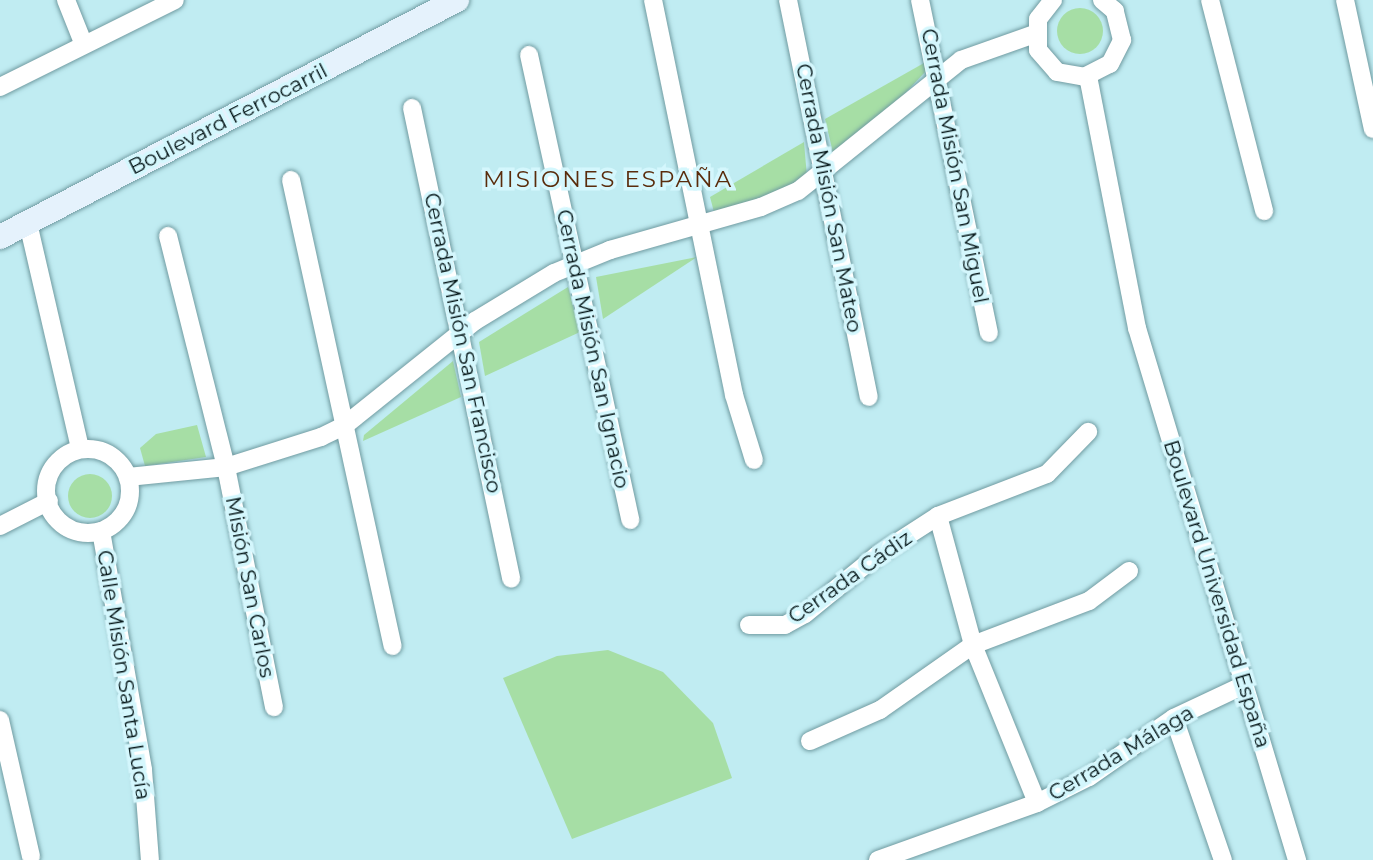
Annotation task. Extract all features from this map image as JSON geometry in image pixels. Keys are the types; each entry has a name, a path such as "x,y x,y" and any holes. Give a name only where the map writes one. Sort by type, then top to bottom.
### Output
{"main road":[{"name":"Boulevard Ferrocarril","path":"0,237 457,0"}],"street":[{"path":"66,0 84,45"},
{"path":"0,87 175,0"},
{"path":"653,0 734,395 754,460"},
{"name":"Cerrada Misión San Mateo","path":"788,0 869,397"},
{"name":"Cerrada Misión San Miguel","path":"920,0 939,77 957,197 989,333"},
{"path":"1053,0 1038,19 1035,34 1038,50 1057,72 1088,76 1111,64 1119,51 1121,25 1110,2"},
{"path":"1210,0 1264,211"},
{"path":"1345,0 1373,129"},
{"path":"128,477 226,467 282,453 344,426 461,332 575,262 761,207 824,175 939,77 988,46 1035,34"},
{"name":"Cerrada Misión San Ignacio","path":"529,55 630,520"},
{"name":"Boulevard Universidad España","path":"1088,76 1137,328 1297,860"},
{"name":"Cerrada Misión San Francisco","path":"412,108 511,579"},
{"path":"291,180 393,646"},
{"path":"28,223 80,449"},
{"name":"Misión San Carlos","path":"167,236 226,467 274,707"},
{"name":"Cerrada Cádiz","path":"749,625 785,625 805,614 876,555 938,516 1047,474 1088,432"},
{"path":"80,449 108,453 128,477 128,506 100,531 70,528 48,502 48,477 55,464 80,449"},
{"path":"0,526 48,502"},
{"path":"938,516 973,645 1037,803"},
{"name":"Calle Misión Santa Lucía","path":"100,531 143,770 150,860"},
{"path":"810,741 880,710 973,645 1089,601 1129,571"},
{"name":"Cerrada Málaga","path":"878,860 1037,803 1089,777 1174,718 1244,685"},
{"path":"1174,718 1223,860"},
{"path":"0,720 32,857"}],"green space":[{"path":"1080,8 1096,15 1103,31 1096,47 1080,54 1064,47 1057,31 1064,15"},
{"path":"924,63 926,71 881,119 834,157 825,119"},
{"path":"804,142 807,177 766,198 714,212 710,197"},
{"path":"697,257 603,319 596,277"},
{"path":"568,287 580,332 485,376 479,342"},
{"path":"453,361 461,397 363,441 364,435"},
{"path":"197,425 206,457 145,466 140,448 156,434"},
{"path":"90,474 106,480 112,496 106,512 90,518 74,512 68,496 74,480"},
{"path":"608,650 663,672 713,723 732,778 572,839 503,678 557,656"}],"district":[{"name":"MISIONES ESPAÑA","path":"608,179"}]}
